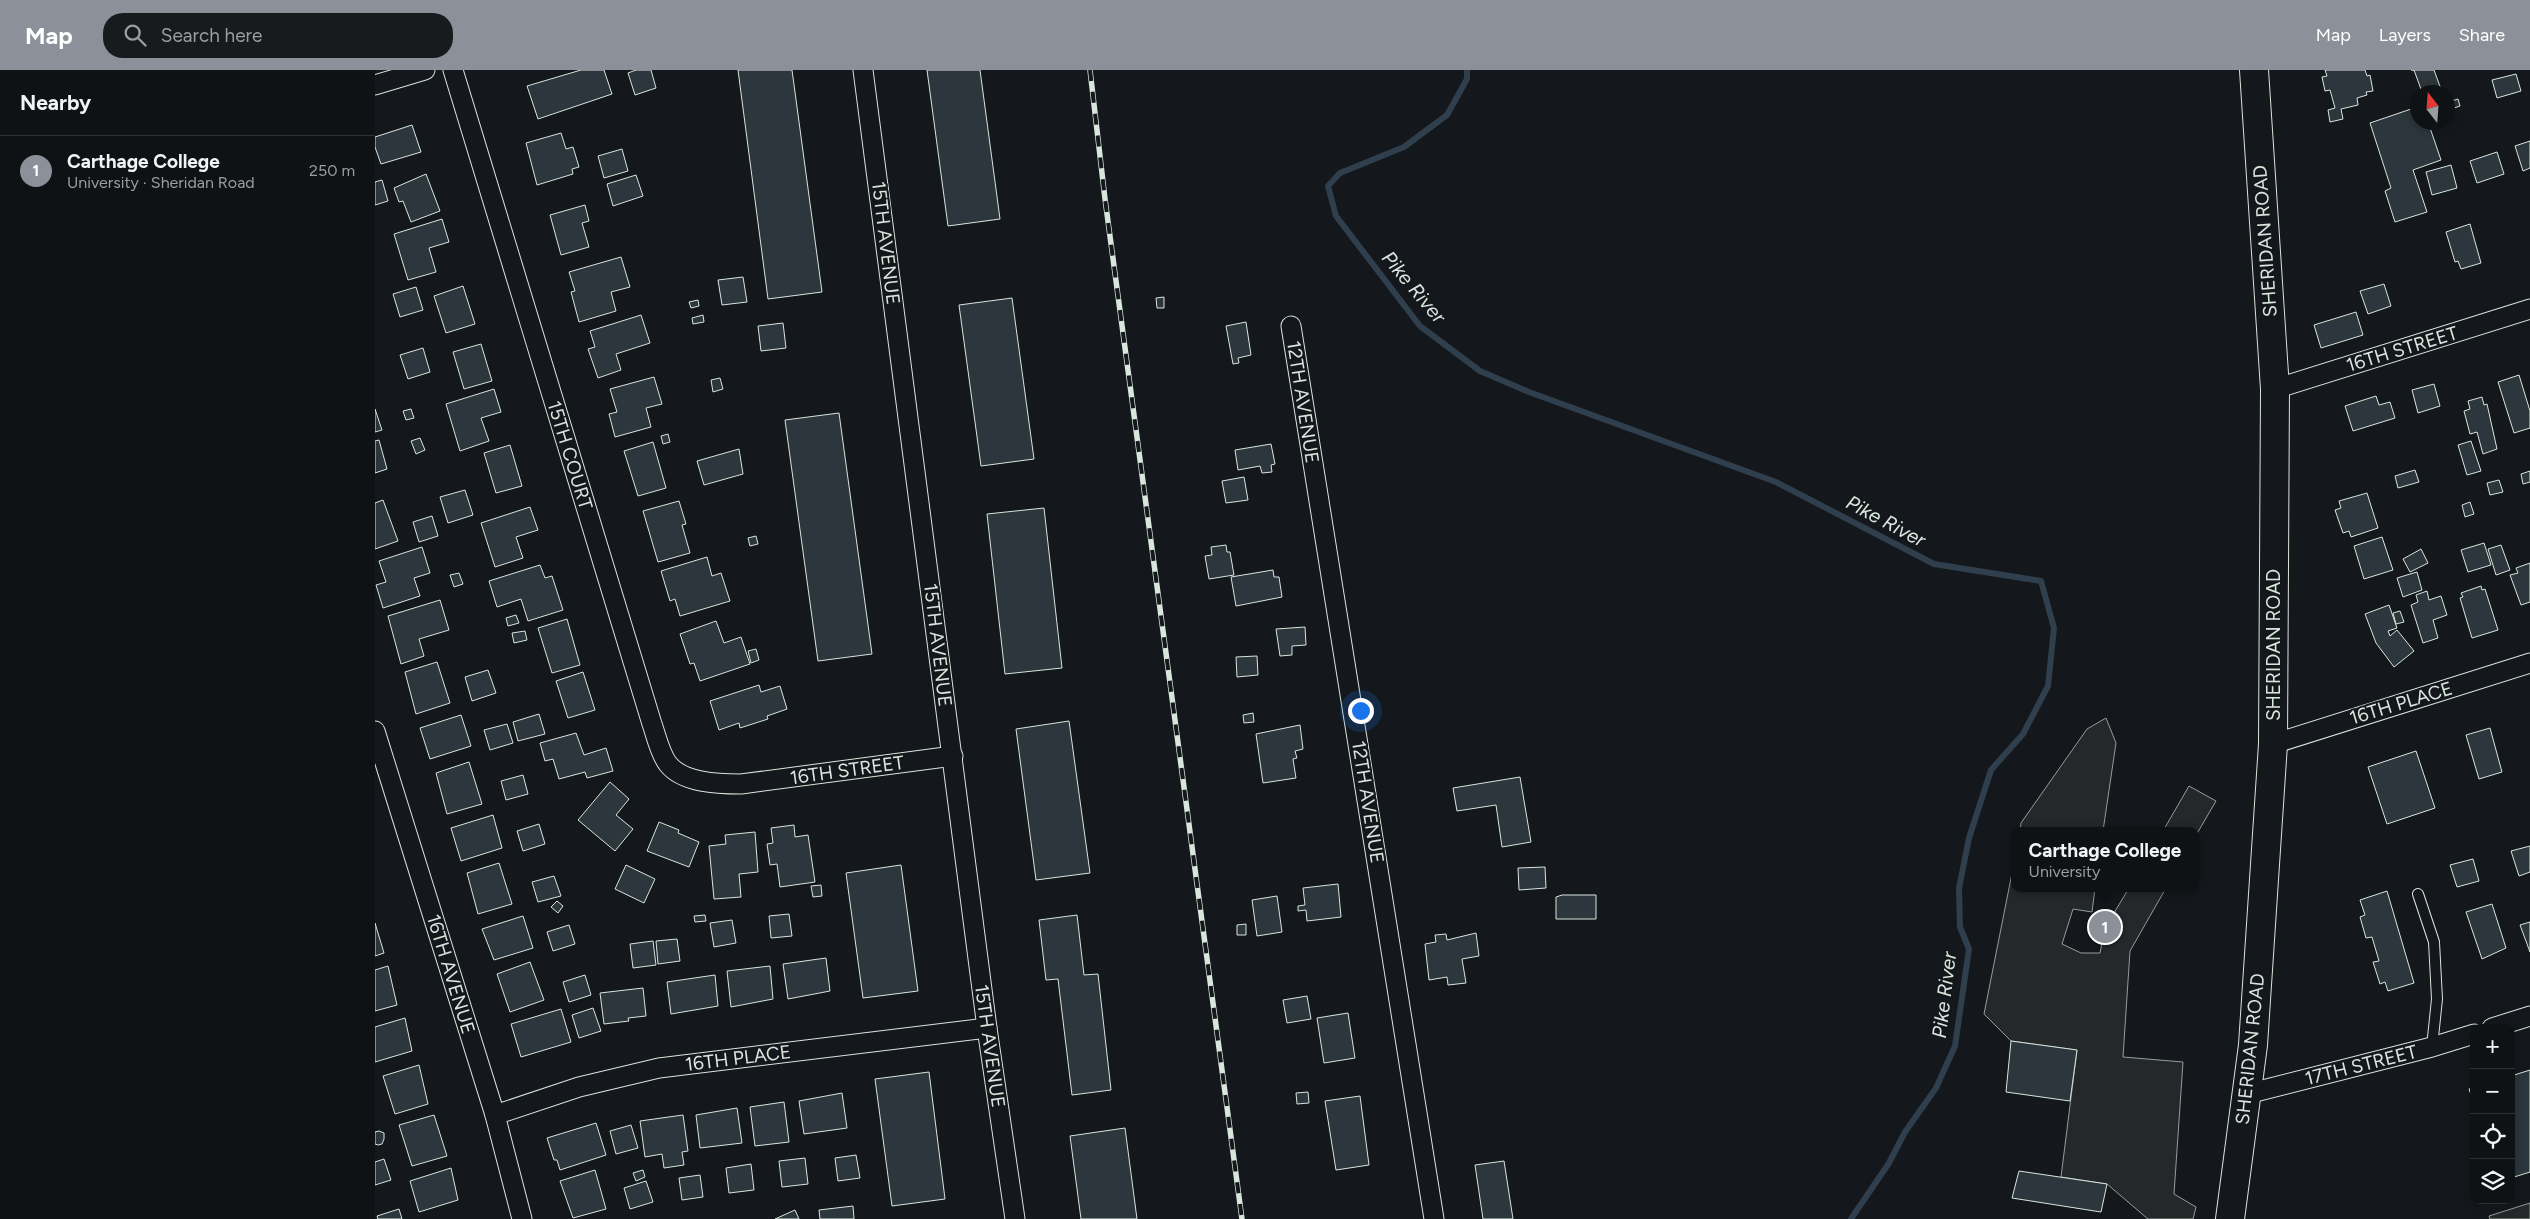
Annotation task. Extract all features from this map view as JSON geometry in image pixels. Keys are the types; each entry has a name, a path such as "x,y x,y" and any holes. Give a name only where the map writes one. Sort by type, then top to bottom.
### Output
{"main road":[{"name":"SHERIDAN ROAD","path":"2230,1219 2253,1045 2273,744 2275,389 2254,70"}],"street":[{"path":"375,85 425,70"},
{"name":"15TH COURT","path":"453,70 651,724 667,763 682,775 718,784 741,784"},
{"name":"15TH AVENUE","path":"863,70 987,1028 1015,1219"},
{"name":"16TH STREET","path":"2275,389 2530,309"},
{"name":"12TH AVENUE","path":"1291,326 1434,1219"},
{"name":"16TH PLACE","path":"2273,744 2530,663"},
{"name":"16TH AVENUE","path":"375,731 495,1115 523,1219"},
{"name":"16TH STREET","path":"741,784 953,756"},
{"path":"2505,1024 2530,1016"},
{"name":"16TH PLACE","path":"495,1115 579,1087 659,1068 987,1028"},
{"name":"17TH STREET","path":"2247,1094 2432,1047 2470,1035"}],"lane":[{"path":"2418,894 2434,942 2437,999 2432,1047"}],"shaded area":[{"path":"2106,718 2116,743 2104,827 2020,827 2021,823 2087,729"},
{"path":"2189,786 2216,801 2199,830 2199,827 2165,827"},
{"path":"2011,878 2011,892 2094,892 2092,912 2073,909 2062,944 2081,953 2100,953 2105,928 2127,892 2164,892 2130,951 2123,1057 2183,1062 2174,1194 2196,1207 2193,1219 2148,1219 2107,1184 2061,1177 2077,1050 2011,1041 1984,1014"},
{"path":"2530,1203 2530,1219 2490,1219 2489,1216"}],"building":[{"path":"581,70 604,70 612,94 538,119 527,86"},
{"path":"636,70 651,70 656,88 635,95 628,73"},
{"path":"738,70 792,70 822,292 768,299"},
{"path":"927,70 980,70 1000,219 948,226"},
{"path":"2325,70 2365,70 2367,76 2370,75 2373,91 2366,92 2367,95 2357,98 2358,105 2341,109 2343,119 2330,122 2328,110 2335,108 2330,90 2325,91 2322,77 2327,76"},
{"path":"2414,70 2434,70 2439,85 2419,85"},
{"path":"2516,74 2521,91 2497,98 2492,80"},
{"path":"2458,99 2460,106 2455,108 2455,100"},
{"path":"2410,109 2410,130 2431,130 2441,160 2413,170 2427,212 2395,222 2385,191 2391,188 2370,123"},
{"path":"412,125 421,152 381,164 375,147 375,137"},
{"path":"561,133 566,149 573,147 579,167 572,169 573,174 537,185 526,143"},
{"path":"2530,141 2530,168 2523,171 2515,146"},
{"path":"622,149 628,171 604,178 598,156"},
{"path":"2497,152 2504,174 2477,183 2470,161"},
{"path":"2451,165 2457,188 2432,195 2426,172"},
{"path":"426,174 440,211 411,222 403,201 399,202 394,188"},
{"path":"636,175 643,196 613,206 607,184"},
{"path":"382,180 388,201 375,205 375,182"},
{"path":"585,205 589,221 582,223 589,247 561,255 550,215"},
{"path":"442,219 449,242 429,248 436,272 408,280 394,234"},
{"path":"2470,224 2481,263 2461,269 2458,261 2455,262 2446,232"},
{"path":"621,257 630,287 611,292 616,311 579,322 571,292 575,291 569,272"},
{"path":"743,277 747,302 722,305 718,280"},
{"path":"2384,284 2391,306 2368,314 2360,291"},
{"path":"463,286 475,324 446,333 434,296"},
{"path":"416,287 423,310 400,317 393,294"},
{"path":"1164,297 1164,308 1157,308 1156,298"},
{"path":"1012,298 1034,459 981,466 959,305"},
{"path":"698,300 699,306 691,308 689,302"},
{"path":"2356,312 2363,335 2321,348 2314,325"},
{"path":"641,315 650,343 616,354 621,370 598,378 588,349 595,347 590,331"},
{"path":"703,315 704,322 693,324 692,318"},
{"path":"1246,322 1251,355 1238,358 1239,363 1233,364 1226,326"},
{"path":"783,323 786,348 761,351 758,326"},
{"path":"481,344 492,381 464,389 453,352"},
{"path":"423,348 430,372 408,379 400,355"},
{"path":"2519,375 2530,411 2530,428 2514,433 2498,382"},
{"path":"654,377 662,404 646,408 651,427 615,437 609,414 617,412 610,389"},
{"path":"720,378 723,389 713,392 711,380"},
{"path":"2434,384 2440,406 2418,413 2412,390"},
{"path":"494,389 501,412 481,418 489,441 460,451 446,404"},
{"path":"2376,396 2379,405 2390,402 2395,418 2353,431 2345,406"},
{"path":"2482,397 2484,405 2487,404 2497,449 2483,454 2477,432 2470,434 2464,411 2470,409 2468,401"},
{"path":"375,409 382,430 375,432"},
{"path":"411,409 414,418 406,420 403,411"},
{"path":"839,413 872,654 818,661 785,420"},
{"path":"668,434 670,442 663,444 661,436"},
{"path":"420,438 425,450 416,454 411,441"},
{"path":"379,440 387,469 375,473 375,441"},
{"path":"2471,441 2481,471 2467,475 2458,445"},
{"path":"653,442 666,488 638,496 624,451"},
{"path":"1271,444 1275,464 1271,465 1272,472 1262,473 1260,466 1238,470 1235,450"},
{"path":"510,445 522,486 496,493 484,453"},
{"path":"739,449 743,474 704,485 697,461"},
{"path":"2415,470 2419,482 2398,488 2395,476"},
{"path":"2530,471 2530,482 2523,484 2521,474"},
{"path":"1244,477 1248,500 1226,503 1222,481"},
{"path":"2499,480 2503,492 2490,495 2487,483"},
{"path":"465,490 473,515 448,523 440,497"},
{"path":"2367,493 2378,528 2351,537 2349,531 2343,533 2335,510 2341,508 2339,501"},
{"path":"383,500 398,541 375,549 375,503"},
{"path":"679,501 686,524 682,525 690,553 658,562 643,511"},
{"path":"2470,502 2474,514 2465,517 2462,505"},
{"path":"530,507 538,530 516,537 523,558 495,567 481,523"},
{"path":"1044,508 1062,668 1005,674 987,514"},
{"path":"432,516 438,536 419,542 413,522"},
{"path":"756,536 758,544 750,546 748,538"},
{"path":"2382,537 2393,570 2364,579 2354,546"},
{"path":"2484,543 2491,565 2468,572 2461,550"},
{"path":"1226,545 1227,552 1230,552 1234,575 1209,579 1205,556 1212,555 1211,547"},
{"path":"2501,545 2510,570 2496,575 2488,549"},
{"path":"422,547 430,573 414,578 420,596 383,608 376,585 386,582 379,561"},
{"path":"2421,549 2428,563 2410,572 2403,559"},
{"path":"707,557 712,576 721,573 730,601 680,616 675,599 670,601 661,571"},
{"path":"2530,563 2530,602 2521,605 2510,575 2518,573 2516,568"},
{"path":"540,565 545,578 552,576 563,610 528,621 521,599 497,607 489,581"},
{"path":"1273,570 1274,577 1279,577 1282,597 1236,606 1231,577"},
{"path":"2417,572 2422,590 2403,597 2397,578"},
{"path":"459,573 463,584 454,587 450,575"},
{"path":"2481,586 2482,590 2485,589 2498,630 2472,638 2460,598 2463,597 2461,593"},
{"path":"2427,591 2429,600 2441,596 2447,615 2433,620 2438,638 2423,643 2411,605 2418,602 2416,595"},
{"path":"440,600 449,630 419,639 424,656 401,664 388,616"},
{"path":"2389,605 2397,628 2388,631 2390,636 2397,630 2414,651 2394,667 2376,643 2365,614"},
{"path":"2400,611 2404,622 2396,624 2393,613"},
{"path":"516,615 519,623 508,626 506,618"},
{"path":"567,619 580,665 552,673 538,628"},
{"path":"716,621 724,643 741,637 750,664 700,681 694,663 690,664 680,634"},
{"path":"1305,627 1306,645 1292,646 1292,655 1280,656 1276,629"},
{"path":"525,631 527,640 514,643 512,633"},
{"path":"756,649 759,660 751,663 748,651"},
{"path":"1257,656 1258,675 1237,677 1236,657"},
{"path":"437,662 450,703 416,714 405,672"},
{"path":"488,670 496,693 472,701 465,677"},
{"path":"583,672 595,710 568,718 556,681"},
{"path":"759,685 761,692 780,686 787,709 767,716 768,719 740,728 739,723 719,730 710,701"},
{"path":"1253,713 1254,722 1244,723 1243,715"},
{"path":"539,714 545,734 518,741 513,722"},
{"path":"461,715 471,746 430,759 420,728"},
{"path":"1069,721 1090,873 1036,880 1016,729"},
{"path":"507,724 513,743 490,750 484,730"},
{"path":"1300,725 1303,749 1295,751 1297,758 1293,759 1296,778 1263,783 1256,734"},
{"path":"2490,728 2502,772 2479,779 2466,735"},
{"path":"576,733 584,755 606,748 613,771 587,778 585,772 559,779 553,759 545,761 540,743"},
{"path":"2416,751 2435,808 2387,824 2368,767"},
{"path":"469,762 482,804 447,814 436,773"},
{"path":"523,775 528,794 506,800 501,781"},
{"path":"1520,777 1531,842 1502,847 1496,805 1457,811 1453,788"},
{"path":"610,782 629,799 616,815 633,829 615,851 578,820"},
{"path":"493,815 502,848 461,861 451,828"},
{"path":"659,822 679,830 678,833 699,842 689,867 647,851"},
{"path":"539,824 545,844 523,851 517,831"},
{"path":"794,825 795,837 808,835 815,882 780,887 777,864 770,865 767,844 773,843 771,828"},
{"path":"755,832 758,872 739,874 741,897 714,899 709,846 726,844 725,835"},
{"path":"2530,846 2530,872 2519,876 2511,851"},
{"path":"2473,859 2479,881 2457,887 2450,865"},
{"path":"499,863 512,904 478,914 467,873"},
{"path":"626,865 655,879 644,903 615,889"},
{"path":"901,865 918,991 863,998 846,873"},
{"path":"1545,867 1546,888 1519,890 1518,868"},
{"path":"554,876 561,896 538,902 532,882"},
{"path":"1338,884 1341,917 1307,921 1306,910 1298,911 1298,906 1305,905 1303,888"},
{"path":"821,885 822,896 813,897 811,886"},
{"path":"2387,891 2414,983 2388,991 2385,982 2380,984 2373,962 2379,961 2372,937 2366,938 2360,917 2365,915 2360,900"},
{"path":"1562,895 1596,895 1596,919 1556,919 1556,897"},
{"path":"1277,896 1282,932 1257,936 1252,900"},
{"path":"557,901 563,906 558,913 551,907"},
{"path":"2492,904 2506,948 2482,959 2466,912"},
{"path":"789,914 792,936 771,938 769,916"},
{"path":"705,915 706,921 695,922 694,916"},
{"path":"1077,915 1084,975 1098,974 1111,1090 1072,1095 1058,979 1046,980 1039,920"},
{"path":"523,916 533,948 494,960 482,929"},
{"path":"732,920 736,943 714,947 710,923"},
{"path":"2530,922 2530,952 2520,925"},
{"path":"375,923 384,953 375,956"},
{"path":"1246,924 1246,935 1237,935 1237,925"},
{"path":"569,925 575,944 553,951 547,932"},
{"path":"1476,933 1479,956 1462,959 1466,983 1448,985 1447,977 1429,980 1425,944 1436,942 1435,935 1446,934 1447,940"},
{"path":"677,939 680,961 658,964 656,941"},
{"path":"653,941 656,965 633,968 630,944"},
{"path":"826,958 830,991 788,999 783,964"},
{"path":"530,962 544,1000 510,1012 497,974"},
{"path":"388,966 397,1005 375,1011 375,970"},
{"path":"770,966 773,999 731,1007 727,971"},
{"path":"585,975 591,995 569,1002 563,982"},
{"path":"715,975 718,1006 671,1014 667,982"},
{"path":"643,988 646,1016 628,1018 629,1021 604,1024 600,993"},
{"path":"1307,996 1311,1019 1287,1023 1283,1000"},
{"path":"593,1008 601,1031 579,1038 572,1015"},
{"path":"561,1009 571,1042 521,1057 511,1024"},
{"path":"1348,1013 1355,1058 1324,1063 1317,1018"},
{"path":"405,1018 412,1051 375,1062 375,1027"},
{"path":"2011,1041 2077,1050 2070,1101 2006,1092"},
{"path":"419,1065 428,1104 395,1114 383,1076"},
{"path":"2530,1070 2530,1172 2515,1177 2515,1114 2515,1075"},
{"path":"929,1072 945,1199 892,1206 875,1079"},
{"path":"1308,1092 1309,1103 1297,1104 1296,1093"},
{"path":"842,1093 847,1128 804,1134 799,1101"},
{"path":"1360,1096 1369,1165 1336,1170 1325,1101"},
{"path":"784,1102 789,1142 755,1146 750,1107"},
{"path":"737,1108 742,1143 700,1148 696,1115"},
{"path":"434,1115 447,1156 412,1166 399,1125"},
{"path":"683,1115 688,1151 682,1152 684,1165 664,1168 662,1154 645,1157 640,1121"},
{"path":"596,1123 606,1155 560,1170 557,1160 554,1160 547,1138"},
{"path":"631,1125 638,1148 616,1154 610,1131"},
{"path":"1125,1128 1137,1219 1081,1219 1070,1136"},
{"path":"375,1132 384,1133 384,1139 382,1144 378,1145 375,1144"},
{"path":"856,1155 860,1178 838,1181 835,1158"},
{"path":"805,1158 808,1184 782,1187 779,1161"},
{"path":"384,1159 391,1180 375,1185 375,1162"},
{"path":"1504,1161 1513,1219 1483,1219 1475,1165"},
{"path":"751,1164 754,1190 729,1193 726,1168"},
{"path":"451,1168 458,1200 419,1212 410,1181"},
{"path":"595,1170 606,1209 573,1218 560,1181"},
{"path":"643,1170 645,1177 636,1181 633,1173"},
{"path":"2019,1171 2107,1184 2101,1212 2012,1198"},
{"path":"700,1175 703,1197 682,1200 679,1178"},
{"path":"646,1181 653,1202 630,1209 624,1188"},
{"path":"853,1206 854,1219 820,1219 819,1210"},
{"path":"399,1209 402,1219 378,1219 377,1216"},
{"path":"795,1210 799,1219 775,1219"}],"waterway":[{"name":"Pike River","path":"1467,70 1467,79 1447,115 1404,147 1340,173 1328,186 1336,216 1420,326 1480,371 1529,392 1776,482 1934,564 2041,581 2054,628 2048,686 2023,734 1991,770 1969,838 1959,888 1960,927 1969,949 1955,1046 1936,1088 1905,1132 1889,1163 1851,1219"}],"railway":[{"path":"1090,70 1105,199 1242,1219"}],"place":[{"name":"Carthage College","path":"2105,927"}]}
